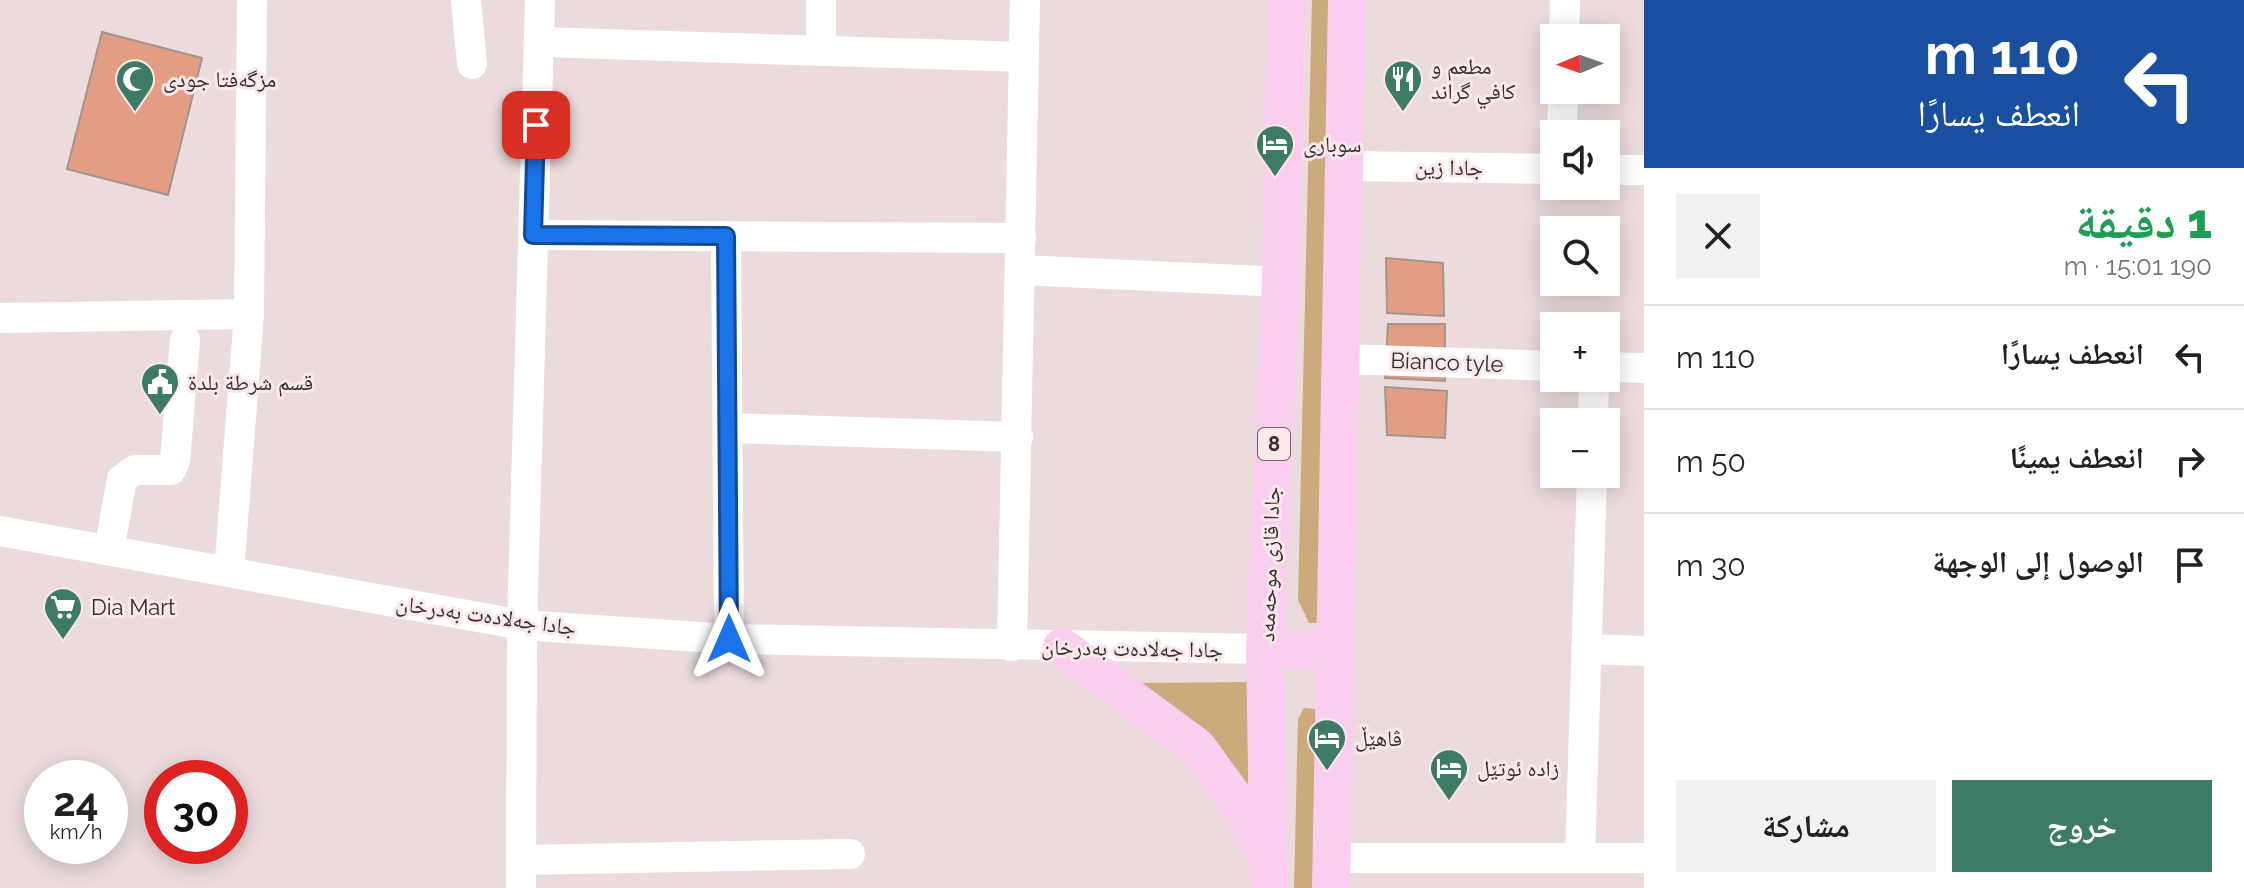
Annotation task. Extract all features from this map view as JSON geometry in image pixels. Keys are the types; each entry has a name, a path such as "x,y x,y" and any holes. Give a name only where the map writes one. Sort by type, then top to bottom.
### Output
{"main road":[{"name":"جادا قازی موحەمەد","path":"1269,874 1265,649 1281,282 1286,0"},
{"path":"1332,873 1347,0"},
{"path":"1062,647 1197,747 1232,795 1269,874"},
{"path":"1265,649 1336,651"}],"street":[{"path":"229,572 249,314 252,0"},
{"path":"466,0 472,64"},
{"path":"540,0 522,625 521,874 850,854"},
{"path":"821,0 821,51"},
{"path":"1012,646 1025,0"},
{"path":"1564,24 1565,0"},
{"path":"539,42 1024,57"},
{"name":"جادا زین","path":"1344,166 1540,169"},
{"path":"1620,170 1644,170"},
{"path":"533,235 1021,238"},
{"path":"726,236 729,639"},
{"path":"1021,270 1281,282"},
{"path":"0,318 249,314"},
{"path":"109,550 122,479 135,470 171,470 175,461 185,340"},
{"name":"Bianco tyle","path":"1341,359 1540,366"},
{"path":"1620,367 1644,368"},
{"path":"728,428 1018,437"},
{"path":"1580,857 1592,488"},
{"name":"جادا جەلادەت بەدرخان","path":"0,531 522,625 729,639 1265,649"},
{"path":"1586,649 1644,651"},
{"path":"1332,873 1580,857 1644,858"}],"shaded area":[{"path":"1312,0 1334,0 1319,623 1309,623 1298,600"},
{"path":"1253,682 1247,807 1139,683"},
{"path":"1304,708 1316,709 1322,888 1294,888 1298,719"}],"building":[{"name":"مزگەفتا جودی","path":"102,32 202,58 168,195 67,169"},
{"path":"1386,258 1443,263 1444,316 1387,313"},
{"path":"1388,324 1445,324 1445,381 1385,378"},
{"path":"1385,387 1447,391 1445,438 1387,435"}],"place":[{"name":"مزگەفتا جودی","path":"135,113"},
{"name":"مطعم و كافي گراند","path":"1403,113"},
{"name":"سوبارى","path":"1275,178"},
{"name":"قسم شرطة بلدة","path":"160,416"},
{"name":"Dia Mart","path":"63,641"},
{"name":"ڤاهێڵ","path":"1327,772"},
{"name":"زادە ئوتێل","path":"1449,802"}],"route":[{"path":"536,125 533,235 726,236 729,639"}]}
